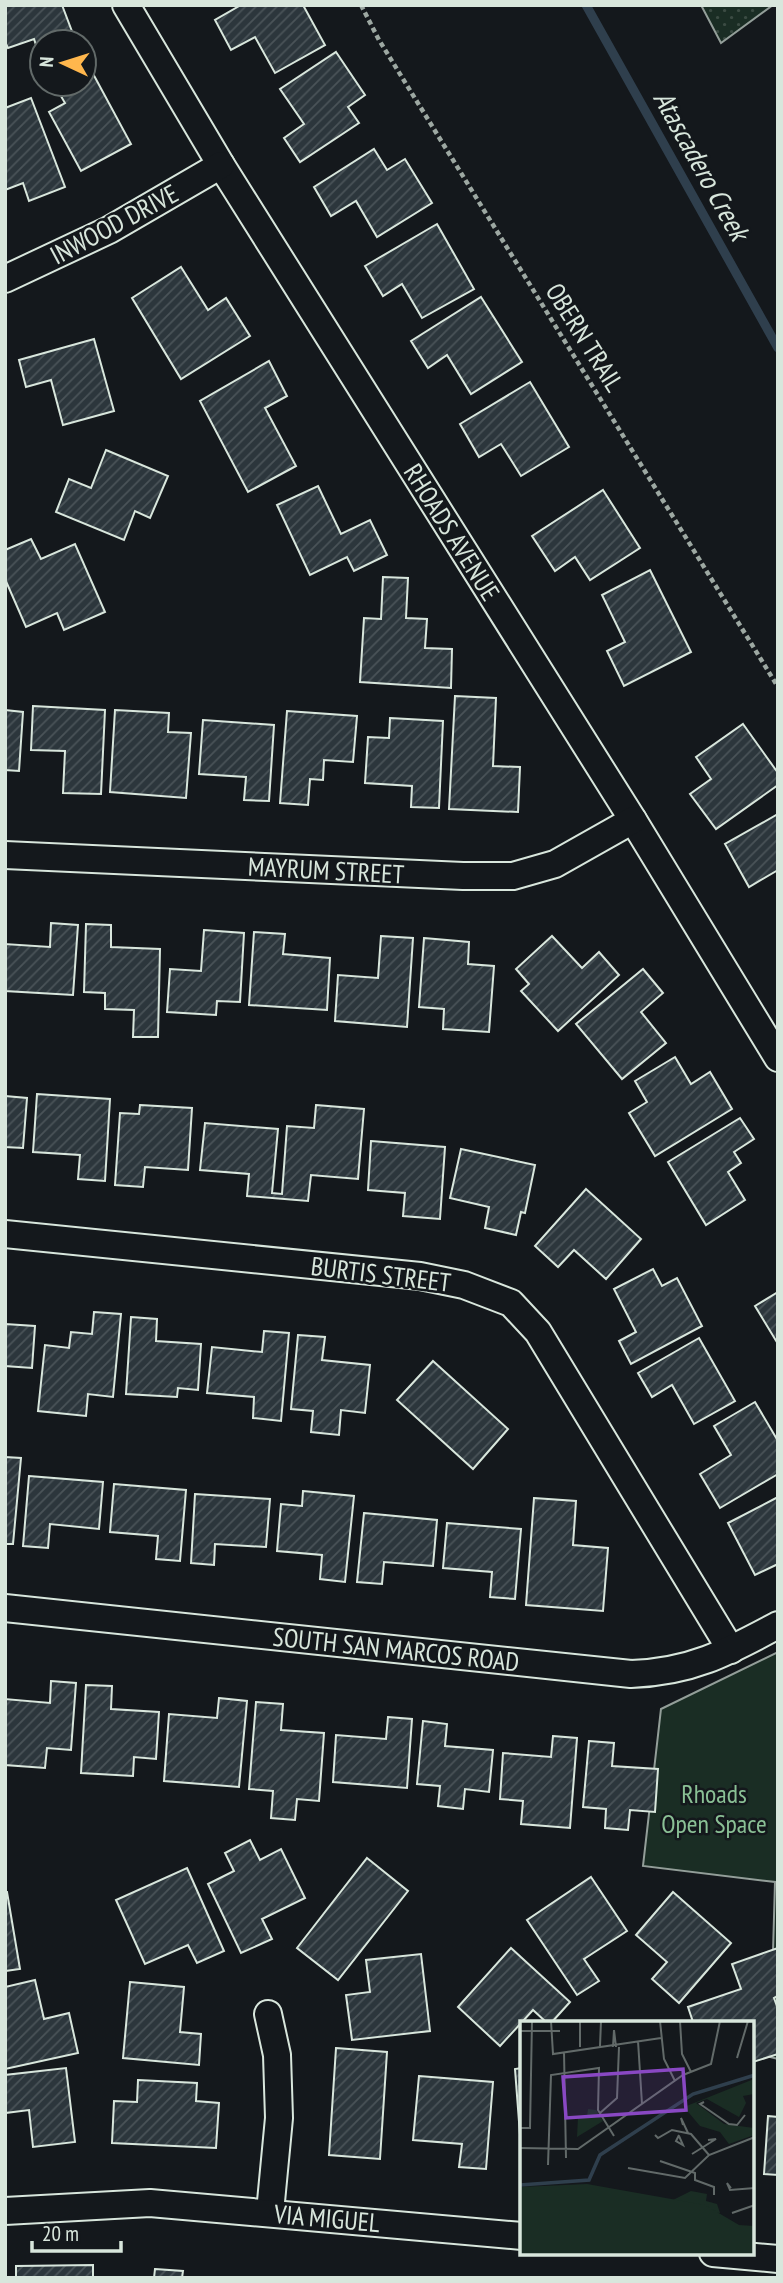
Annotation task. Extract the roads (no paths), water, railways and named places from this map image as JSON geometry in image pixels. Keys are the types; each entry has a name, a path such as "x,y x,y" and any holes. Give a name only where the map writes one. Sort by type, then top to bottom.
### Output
{"street":[{"name":"RHOADS AVENUE","path":"126,5 221,165 633,820 778,1058"},
{"name":"INWOOD DRIVE","path":"5,279 109,230 221,165"},
{"name":"MAYRUM STREET","path":"5,855 513,876 555,864 633,820"},
{"name":"BURTIS STREET","path":"5,1234 420,1276 464,1285 511,1303 538,1332 731,1650"},
{"name":"SOUTH SAN MARCOS ROAD","path":"5,1608 631,1674 661,1673 689,1667 731,1650 778,1625"},
{"path":"268,2014 277,2055 279,2118 270,2212"},
{"name":"VIA MIGUEL","path":"5,2211 150,2203 520,2235"},
{"path":"735,2255 778,2259"}],"waterway":[{"name":"Atascadero Creek","path":"586,5 778,348"}],"park label":[{"name":"Rhoads Open Space","path":"714,1808"}]}
